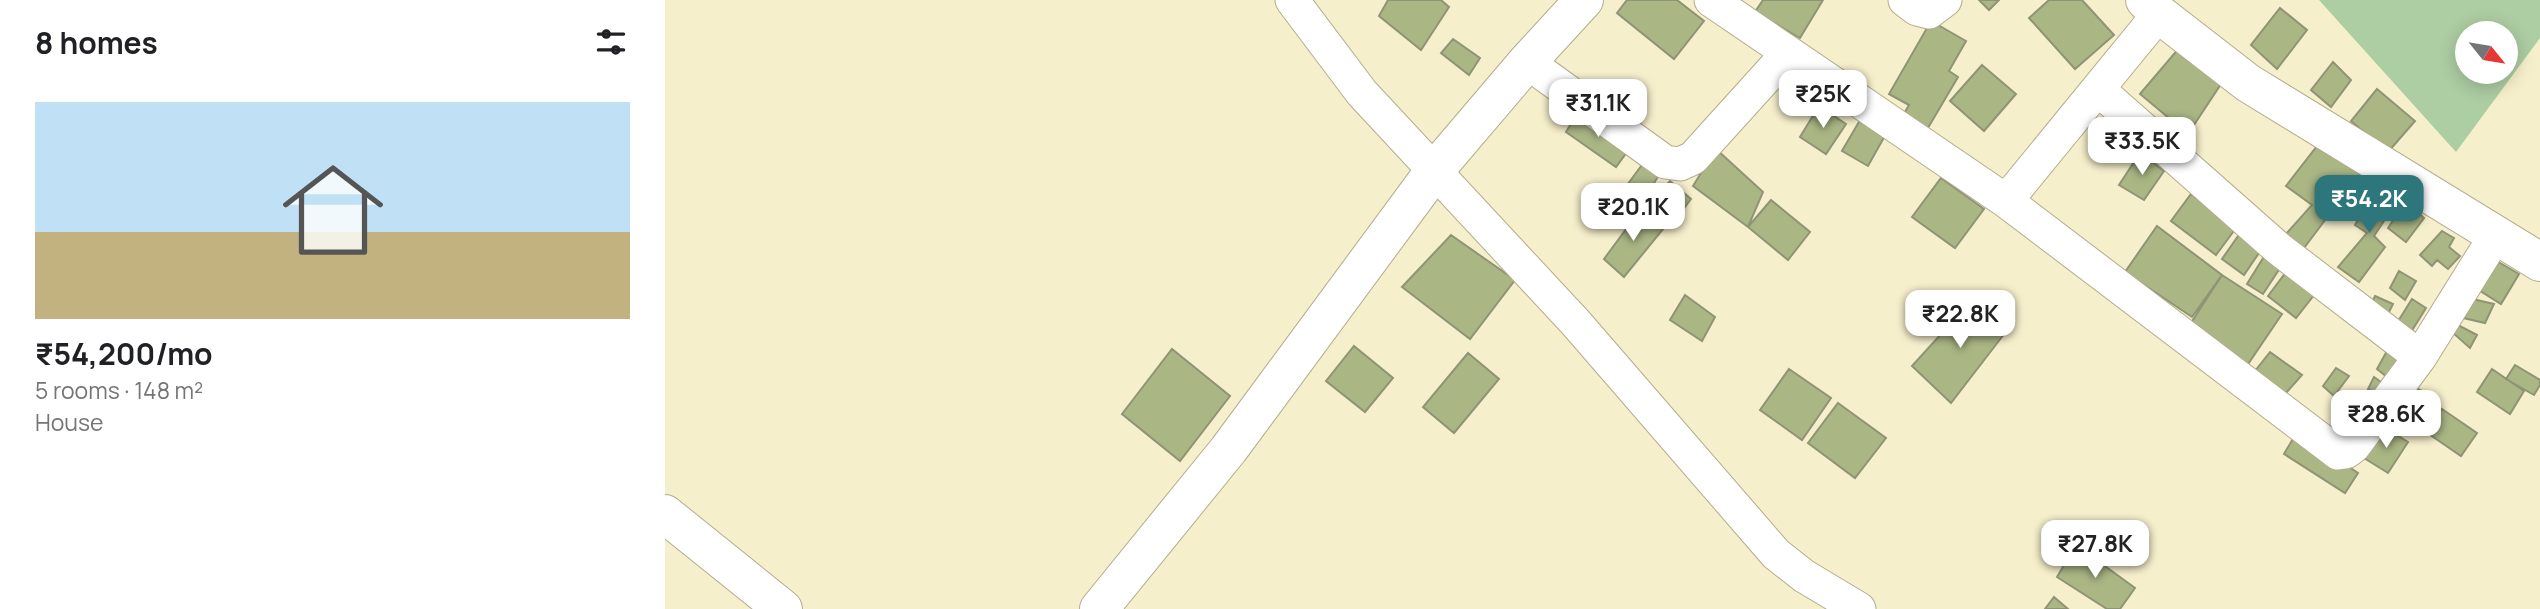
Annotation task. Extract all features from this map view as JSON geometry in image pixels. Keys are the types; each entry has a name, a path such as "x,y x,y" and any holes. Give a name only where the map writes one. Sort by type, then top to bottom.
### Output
{"main road":[{"path":"1099,609 1229,449 1435,170 1584,0"},
{"path":"2152,7 2248,83 2540,262"},
{"path":"665,514 783,609"}],"street":[{"path":"1292,0 1347,76 1576,323 1776,554 1804,576 1859,609"},
{"path":"1711,0 2007,201 2337,453 2346,452 2354,446 2420,357 2496,235"},
{"path":"1905,0 1917,9 1929,12 1945,0"},
{"path":"2007,201 2099,90 2152,7"},
{"path":"1527,62 1665,162 1680,164 1693,158 1787,53"},
{"path":"2099,90 2279,249 2420,357"}],"shaded area":[{"path":"2319,0 2540,0 2540,38 2518,68 2518,21 2455,21 2455,84 2506,84 2456,152"}],"building":[{"path":"1388,0 1441,0 1449,7 1421,50 1379,16"},
{"path":"1627,0 1677,0 1704,21 1674,59 1617,13"},
{"path":"1763,0 1823,0 1800,38 1755,12"},
{"path":"1979,0 1999,0 1989,10"},
{"path":"2049,0 2082,0 2114,35 2075,69 2029,18"},
{"path":"2280,8 2307,30 2277,69 2251,45"},
{"path":"1931,21 1966,41 1949,71 1958,77 1925,133 1901,119 1909,105 1889,94"},
{"path":"1453,39 1480,58 1469,75 1441,53"},
{"path":"2179,48 2223,81 2188,134 2140,94"},
{"path":"2333,62 2351,80 2331,107 2311,90"},
{"path":"1982,65 2016,94 1984,131 1950,101"},
{"path":"2377,89 2415,121 2388,152 2351,121"},
{"path":"1819,106 1846,124 1826,154 1800,137"},
{"path":"1580,109 1630,148 1616,167 1566,132"},
{"path":"1860,120 1886,134 1868,166 1842,151"},
{"path":"2321,141 2362,171 2301,252 2285,235 2312,205 2286,186"},
{"path":"1716,149 1763,192 1748,227 1693,186"},
{"path":"2140,153 2164,171 2144,200 2119,185"},
{"path":"1647,158 1661,172 1644,199 1625,188"},
{"path":"1941,178 1984,209 1955,248 1912,217"},
{"path":"1670,181 1691,199 1673,223 1652,202"},
{"path":"2380,184 2398,200 2374,236 2385,247 2359,282 2338,267 2367,233 2355,225"},
{"path":"2191,194 2236,228 2216,255 2171,221"},
{"path":"1771,200 1810,232 1788,260 1748,227"},
{"path":"2406,201 2424,218 2406,242 2388,228"},
{"path":"1641,209 1663,229 1624,277 1604,259"},
{"path":"2157,226 2222,275 2192,317 2125,272"},
{"path":"2442,231 2454,238 2449,247 2460,256 2448,269 2437,260 2432,266 2420,255"},
{"path":"2241,232 2263,247 2244,275 2222,259"},
{"path":"1451,235 1515,280 1470,339 1402,287"},
{"path":"2265,255 2282,265 2263,294 2247,284"},
{"path":"2495,260 2519,274 2501,304 2477,289"},
{"path":"2289,268 2318,290 2296,318 2268,296"},
{"path":"2399,271 2416,281 2405,300 2390,288"},
{"path":"2222,275 2282,314 2246,367 2189,326"},
{"path":"1685,295 1715,317 1702,341 1670,320"},
{"path":"2375,296 2393,304 2385,320 2369,309"},
{"path":"2468,298 2494,304 2485,323 2459,317"},
{"path":"2412,299 2426,308 2411,332 2397,323"},
{"path":"1972,300 2008,329 1951,403 1912,366"},
{"path":"2454,323 2477,335 2470,348 2452,332"},
{"path":"1354,346 1393,378 1365,412 1326,381"},
{"path":"1172,349 1230,396 1180,461 1122,414"},
{"path":"2387,351 2404,363 2392,381 2377,369"},
{"path":"2270,352 2302,375 2285,394 2255,371"},
{"path":"1468,353 1499,379 1454,433 1423,407"},
{"path":"2515,365 2540,380 2534,395 2506,379"},
{"path":"2336,368 2349,376 2334,396 2323,386"},
{"path":"1789,369 1831,398 1802,440 1760,410"},
{"path":"2492,369 2524,391 2510,414 2477,392"},
{"path":"2374,377 2388,387 2383,397 2368,389"},
{"path":"2412,386 2434,397 2422,420 2400,409"},
{"path":"1838,403 1886,438 1855,478 1808,443"},
{"path":"2442,409 2477,433 2461,456 2426,432"},
{"path":"2384,427 2408,442 2388,473 2364,458"},
{"path":"2297,432 2358,473 2345,493 2284,454"},
{"path":"2076,545 2135,588 2120,609 2107,609 2057,577"},
{"path":"2054,597 2068,609 2045,609"}]}
